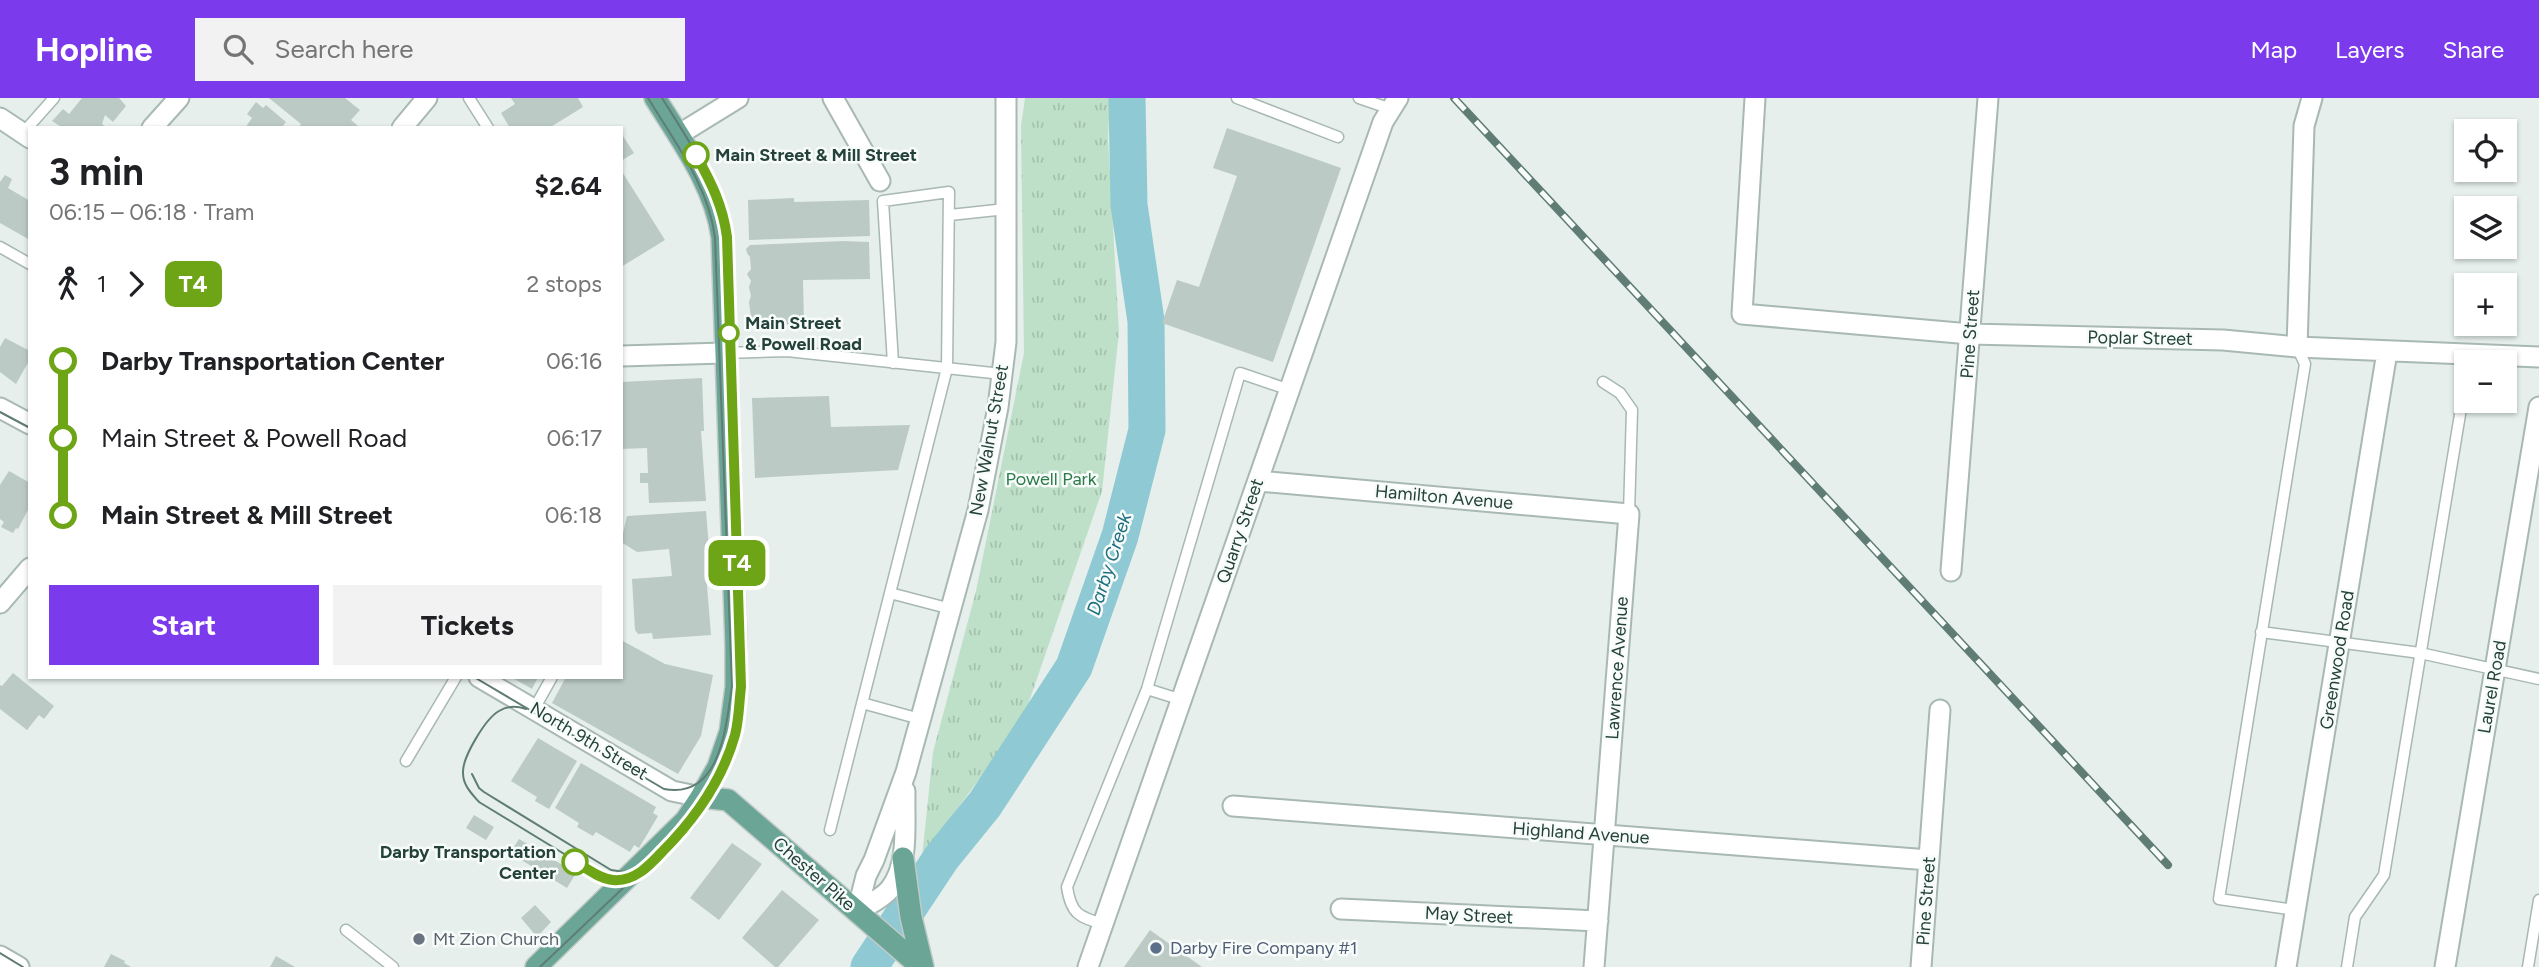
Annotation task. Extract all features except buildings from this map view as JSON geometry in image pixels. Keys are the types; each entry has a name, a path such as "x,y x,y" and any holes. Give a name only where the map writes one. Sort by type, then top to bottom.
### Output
{"main road":[{"path":"536,967 686,820 718,767 730,732 736,687 722,237 719,216 709,190 655,98"},
{"name":"Chester Pike","path":"701,797 728,800 922,967"},
{"path":"903,859 922,967"}],"street":[{"path":"154,126 179,98"},
{"path":"404,126 427,98"},
{"path":"678,135 738,98"},
{"path":"833,98 880,181"},
{"name":"New Walnut Street","path":"857,912 866,876 906,772 978,510 1006,342 1006,98"},
{"name":"Poplar Street","path":"1755,98 1742,314 1970,334 2223,340 2297,348 2454,358"},
{"name":"Pine Street","path":"1951,571 1988,98"},
{"path":"2297,348 2304,126 2312,98"},
{"name":"Quarry Street","path":"1088,967 1383,122 1394,104"},
{"path":"0,118 26,135"},
{"name":"Greenwood Road","path":"2286,967 2388,352"},
{"path":"623,356 724,353"},
{"name":"Poplar Street","path":"2517,358 2539,357"},
{"name":"Laurel Road","path":"2445,967 2539,407"},
{"path":"0,408 28,423"},
{"name":"Hamilton Avenue","path":"1258,481 1629,514"},
{"name":"Lawrence Avenue","path":"1594,967 1629,514"},
{"path":"0,603 28,570"},
{"name":"North 9th Street","path":"483,679 672,792 701,797"},
{"name":"Pine Street","path":"1921,967 1940,710"},
{"name":"New Walnut Street","path":"857,912 888,891 903,859 906,772"},
{"name":"Highland Avenue","path":"1233,806 1929,860"},
{"name":"May Street","path":"1340,909 1598,921"},
{"path":"0,956 19,967"}],"lane":[{"path":"33,126 54,98"},
{"path":"469,98 487,126"},
{"path":"1237,98 1338,137"},
{"path":"1359,98 1394,104"},
{"path":"880,181 893,363"},
{"path":"830,830 947,368 949,192 883,201"},
{"path":"950,215 1006,209"},
{"path":"0,247 28,263"},
{"path":"2295,910 2219,899 2305,364 2297,348"},
{"path":"724,353 786,351 1002,374"},
{"path":"1103,924 1081,917 1069,901 1067,887 1147,689 1240,373 1290,390"},
{"name":"Lawrence Avenue","path":"1603,382 1620,393 1632,410 1629,514"},
{"path":"2347,967 2355,917 2384,875 2460,413"},
{"path":"890,593 951,609"},
{"path":"2261,632 2420,653 2539,679"},
{"path":"406,761 455,679"},
{"path":"534,709 551,679"},
{"path":"1147,689 1182,700"},
{"path":"862,703 920,719"},
{"path":"2528,967 2539,900"},
{"path":"346,930 393,967"}],"green space":[{"name":"Powell Park","path":"1025,98 1110,98 1108,139 1119,332 1102,491 1023,719 922,857 933,752 976,591 1024,353 1021,126"}],"waterway":[{"name":"Darby Creek","path":"869,967 942,857 985,804 1074,667 1120,536 1147,430 1146,321 1129,205 1127,98"}],"tram line":[{"path":"477,679 664,789 683,789 698,783 709,772 723,739 732,686 715,238 706,200 698,182 648,98"},
{"path":"662,98 693,147 710,182 718,200 727,237 735,491"},
{"name":"T4","path":"575,862 612,880 628,879 642,872 700,810 724,766 735,733 741,687 727,237 724,215 714,188 696,155"},
{"path":"0,412 28,427"},
{"path":"526,709 502,709 493,715 481,730 464,766 463,777 468,789 479,802 602,877 620,880 636,875"},
{"path":"540,967 682,832 723,769 736,725"},
{"path":"472,774 484,792 611,870 625,872"},
{"path":"0,953 23,967"}],"railway":[{"path":"1454,98 2168,865"}],"place":[{"name":"Main Street & Mill Street","path":"696,155"},
{"name":"Main Street & Powell Road","path":"729,333"},
{"name":"Darby Transportation Center","path":"575,862"},
{"name":"Mt Zion Church","path":"419,939"},
{"name":"Darby Fire Company #1","path":"1156,948"}]}
